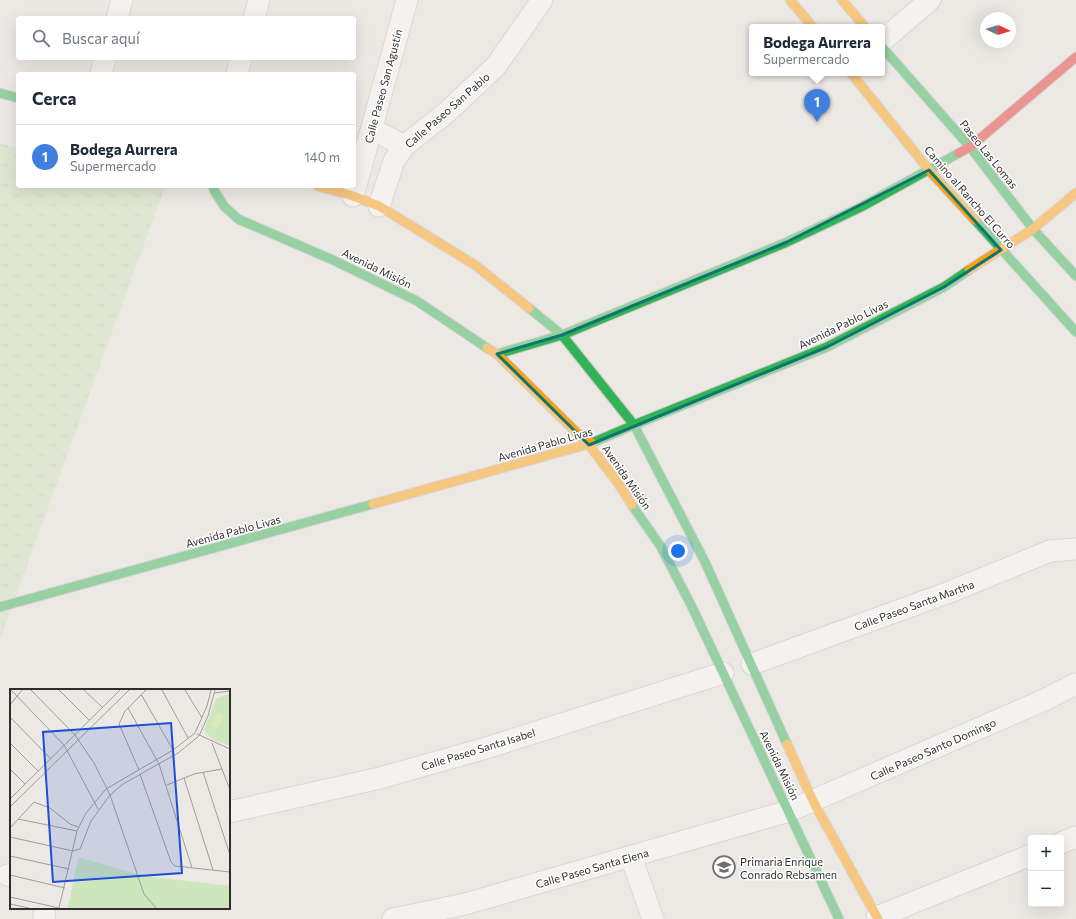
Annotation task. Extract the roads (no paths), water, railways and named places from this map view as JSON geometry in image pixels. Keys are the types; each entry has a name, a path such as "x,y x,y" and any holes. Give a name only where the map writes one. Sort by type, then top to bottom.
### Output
{"street":[{"path":"118,16 122,0"},
{"path":"255,16 259,0"},
{"name":"Calle Paseo San Agustín","path":"356,185 407,0"},
{"name":"Calle Paseo San Pablo","path":"379,206 394,161 404,146 446,113 496,66 542,0"},
{"path":"790,0 810,24"},
{"path":"842,0 862,24"},
{"path":"885,38 930,0"},
{"name":"Paseo Las Lomas","path":"885,51 970,147 1033,229 1076,276"},
{"path":"497,354 562,335 787,242 861,207 970,147 1076,57"},
{"path":"102,72 104,60"},
{"path":"237,72 240,60"},
{"name":"Camino al Rancho El Curro","path":"853,76 929,170 1076,332"},
{"path":"0,93 16,97"},
{"path":"372,129 404,146"},
{"name":"Avenida Misión","path":"214,188 224,206 238,219 333,260 417,301 497,354 589,445 618,483 661,547 789,810 839,919"},
{"name":"Avenida Misión","path":"325,188 353,196 379,206 475,264 562,335 634,425 705,562 814,801 877,918"},
{"name":"Calle Paseo San Agustín","path":"353,196 355,188"},
{"name":"Avenida Pablo Livas","path":"0,607 589,445 634,425 827,347 944,287 1033,229 1076,192"},
{"name":"Calle Paseo Santa Martha","path":"752,664 947,593 1050,551 1076,548"},
{"name":"Calle Paseo Santa Isabel","path":"230,812 380,778 479,750 723,673"},
{"name":"Calle Paseo Santo Domingo","path":"789,810 814,801 1042,701 1076,684"},
{"name":"Calle Paseo Santa Elena","path":"393,919 465,904 789,810"},
{"path":"1064,842 1076,837"},
{"path":"877,918 1028,856"},
{"path":"631,857 653,919"},
{"path":"44,919 45,909"}],"place":[{"name":"Bodega Aurrera","path":"817,122"},
{"name":"Primaria Enrique Conrado Rebsamen","path":"724,867"}]}
